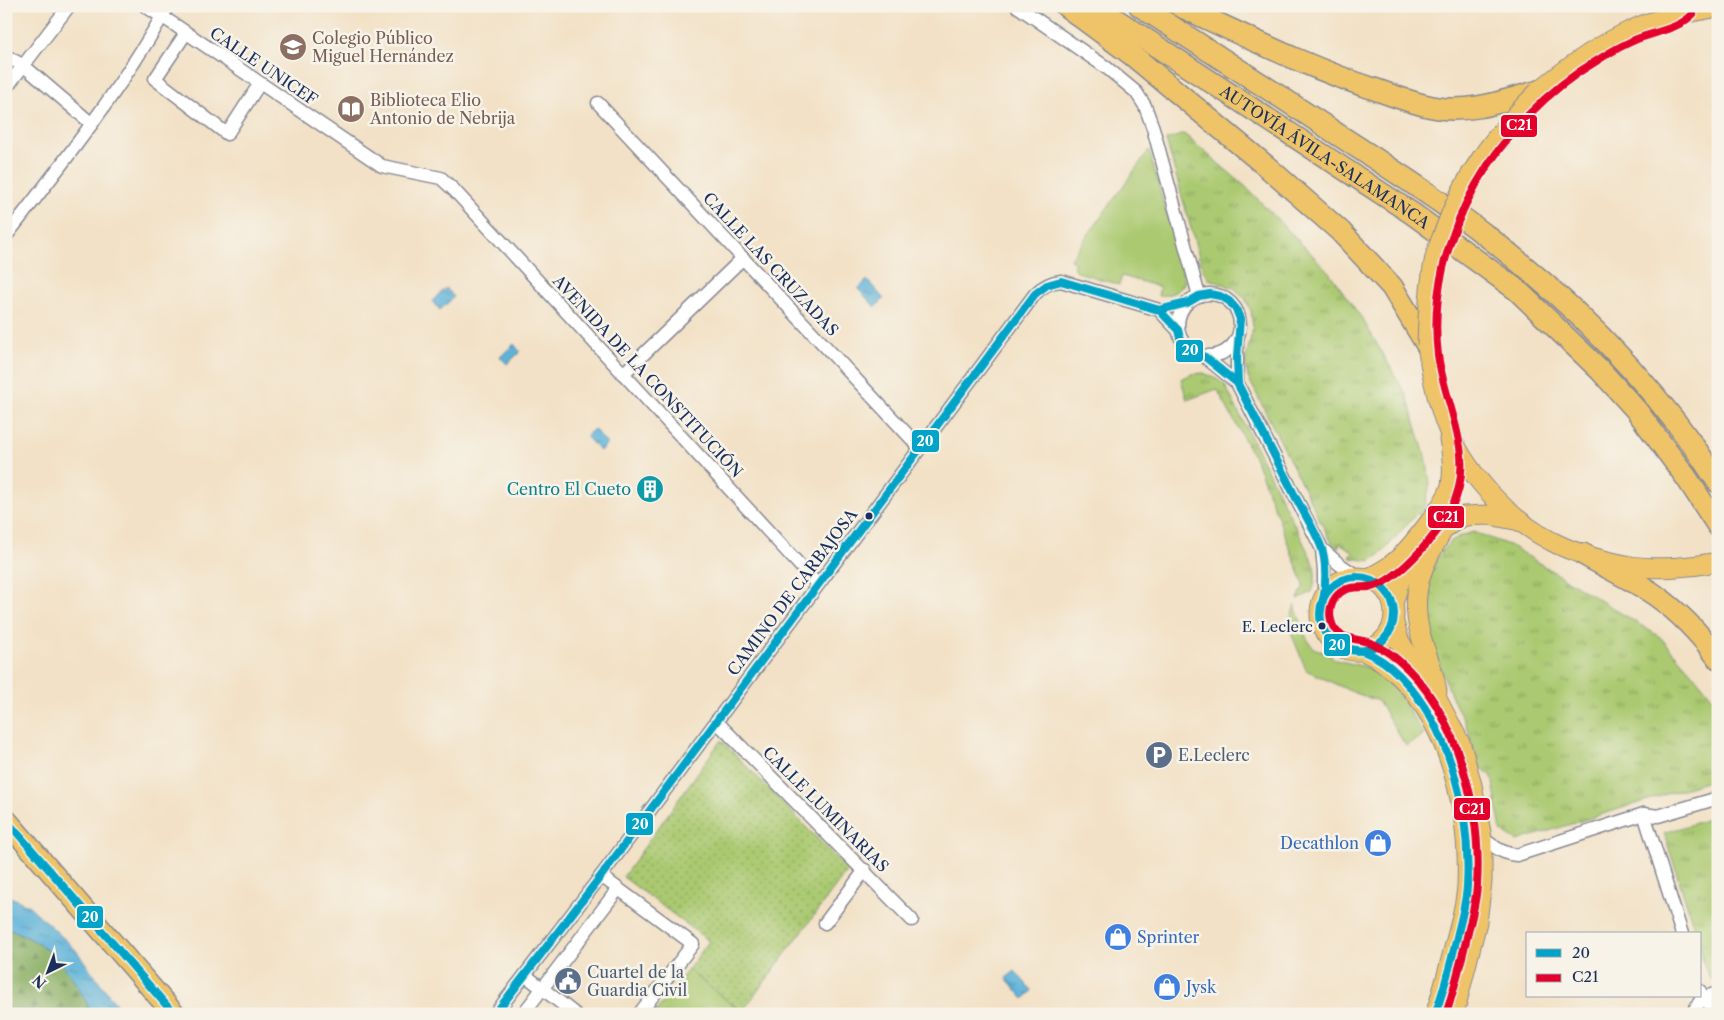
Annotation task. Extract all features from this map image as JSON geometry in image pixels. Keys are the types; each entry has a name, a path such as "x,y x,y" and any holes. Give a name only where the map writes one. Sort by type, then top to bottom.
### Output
{"highway":[{"path":"1066,6 1139,61 1266,166 1340,231 1392,288 1427,345"},
{"name":"AUTOVÍA ÁVILA-SALAMANCA","path":"1095,6 1413,214 1517,290 1600,370 1637,412 1686,477 1718,526"},
{"name":"AUTOVÍA ÁVILA-SALAMANCA","path":"1140,6 1427,192 1487,236 1530,271 1568,304 1595,331 1653,394 1703,458 1718,482"},
{"path":"1180,6 1291,58 1359,85 1439,108 1482,108 1539,91"},
{"path":"1584,554 1654,594 1681,615 1718,658"},
{"path":"6,820 174,1014"},
{"path":"6,839 157,1014"}],"main road":[{"path":"1435,1014 1461,921 1467,886 1468,846 1458,791 1436,727 1415,693 1392,668 1376,657 1363,651 1349,650 1336,645 1326,635 1321,623 1320,609 1324,596 1332,585 1344,578 1363,577 1393,564 1442,504 1451,486 1452,458 1445,423 1432,378 1427,345 1428,300 1435,256 1462,187 1492,142 1514,116 1539,91 1570,65 1603,44 1637,28 1681,11 1718,7"},
{"path":"1445,423 1467,464 1490,494 1521,521 1551,541 1584,554 1632,566 1675,567 1718,562"},
{"path":"1454,1014 1477,922 1482,882 1482,838 1472,785 1461,745 1437,699 1399,640 1394,623 1394,604 1400,580 1407,566 1433,535 1464,516 1489,515 1521,521"},
{"path":"1437,699 1436,680 1418,625 1416,595 1425,563 1443,530"},
{"path":"1363,577 1380,584 1394,604"},
{"path":"1363,651 1373,648 1382,642 1390,633 1394,623"}],"street":[{"path":"6,88 69,6"},
{"name":"CALLE UNICEF","path":"145,6 165,12 186,33 382,166 441,178 454,190"},
{"path":"1017,6 1107,68 1136,92 1145,106 1153,128 1199,296"},
{"path":"6,236 123,81 165,12"},
{"path":"186,33 154,79 227,134 260,83"},
{"path":"6,56 24,66 92,124"},
{"name":"CALLE LAS CRUZADAS","path":"598,103 920,448"},
{"name":"AVENIDA DE LA CONSTITUCIÓN","path":"454,190 818,584"},
{"path":"623,374 743,258"},
{"name":"CAMINO DE CARBAJOSA","path":"495,1014 601,876 1035,294 1043,286 1061,281 1159,310 1178,330"},
{"path":"1159,310 1187,303 1199,296 1210,294 1220,296 1232,305 1240,319 1237,339 1232,347 1224,353 1205,357"},
{"path":"1187,303 1181,311 1178,320 1178,330 1184,345 1190,351 1205,357 1238,383 1322,549 1324,596"},
{"path":"1237,339 1238,383"},
{"path":"1322,549 1363,577"},
{"name":"CALLE LUMINARIAS","path":"716,721 865,870 912,920"},
{"path":"1482,838 1507,854 1517,855 1644,814 1658,816 1718,798"},
{"path":"1644,814 1681,932"},
{"path":"825,923 865,870"},
{"path":"601,876 693,944 639,1014"},
{"path":"523,1014 618,889"},
{"path":"525,976 575,1014"},
{"path":"1702,994 1718,993"},
{"path":"1702,995 1718,1011"},
{"path":"1692,1014 1699,998"}],"green space":[{"path":"1184,134 1246,187 1328,271 1363,320 1407,396 1427,462 1430,484 1424,509 1420,515 1417,513 1381,554 1370,561 1350,558 1353,552 1340,543 1337,549 1329,538 1248,377 1245,362 1253,328 1251,311 1245,298 1234,288 1209,279 1203,271 1166,140"},
{"path":"1149,150 1185,281 1177,291 1158,296 1160,287 1122,276 1119,285 1078,272 1073,267 1075,263 1070,260"},
{"path":"1204,373 1225,385 1313,562 1315,577 1312,592 1298,599 1304,585 1257,463 1217,389 1187,400 1181,379 1192,374"},
{"path":"1474,532 1511,546 1660,637 1718,705 1718,778 1517,841 1501,831 1492,776 1480,766 1465,723 1454,702 1440,667 1427,615 1429,581 1438,557 1445,546 1454,539"},
{"path":"1295,605 1306,637 1313,648 1325,652 1336,660 1366,667 1383,677 1396,690 1424,735 1406,746 1378,701 1350,691 1306,670 1292,635 1289,622"},
{"path":"721,740 848,870 742,1012 688,970 709,941 623,877"},
{"path":"1718,816 1718,985 1712,980 1705,968 1702,954 1702,932 1695,932 1664,833"},
{"path":"6,927 37,943 59,961 76,984 92,1014 6,1014"},
{"path":"688,970 742,1012 741,1014 654,1014"}],"water":[{"path":"867,280 884,299 875,307 858,289"},
{"path":"446,288 454,297 440,310 432,301"},
{"path":"514,344 520,352 507,364 500,357"},
{"path":"594,429 607,444 600,451 586,436"},
{"path":"6,895 28,905 75,949 123,1014 92,1014 76,984 59,961 37,943 6,927"},
{"path":"1015,971 1032,991 1024,999 1006,978"}],"transit line":[{"name":"C21","path":"1446,1014 1471,920 1477,885 1475,826 1470,794 1450,733 1436,705 1419,681 1385,650 1371,643 1346,637 1337,632 1331,620 1331,608 1336,597 1341,592 1350,588 1378,585 1388,580 1409,562 1429,541 1445,519 1458,490 1461,451 1438,355 1437,311 1443,268 1456,226 1476,185 1500,148 1529,114 1562,85 1617,49 1637,39 1674,27 1693,14"},
{"name":"20","path":"495,1014 601,876 1035,294 1047,285 1061,281 1159,310 1187,303 1199,296 1210,294 1220,296 1229,301 1236,309 1240,319 1237,358 1238,384 1322,549 1325,589 1320,617 1324,631 1328,638 1338,646 1370,654 1384,662 1399,675 1417,696 1432,720 1454,773 1465,830 1467,886 1464,907 1451,960 1435,1014"},
{"name":"20","path":"1126,300 1159,310 1178,330 1180,338 1190,351 1205,357 1237,383 1250,408"},
{"name":"20","path":"1350,577 1364,577 1378,583 1388,593 1394,607 1394,614 1394,621 1388,635 1378,645 1364,651 1350,651 1336,645 1326,635 1320,621 1320,607 1326,593 1336,583 1350,577"},
{"name":"20","path":"6,820 174,1014"}],"place":[{"name":"Colegio Público Miguel Hernández","path":"293,47"},
{"name":"Biblioteca Elio Antonio de Nebrija","path":"351,109"},
{"name":"Centro El Cueto","path":"650,489"},
{"name":"E. Leclerc","path":"1322,626"},
{"name":"E.Leclerc","path":"1159,755"},
{"name":"Decathlon","path":"1378,843"},
{"name":"Sprinter","path":"1118,937"},
{"name":"Cuartel de la Guardia Civil","path":"568,981"},
{"name":"Jysk","path":"1167,987"}]}
